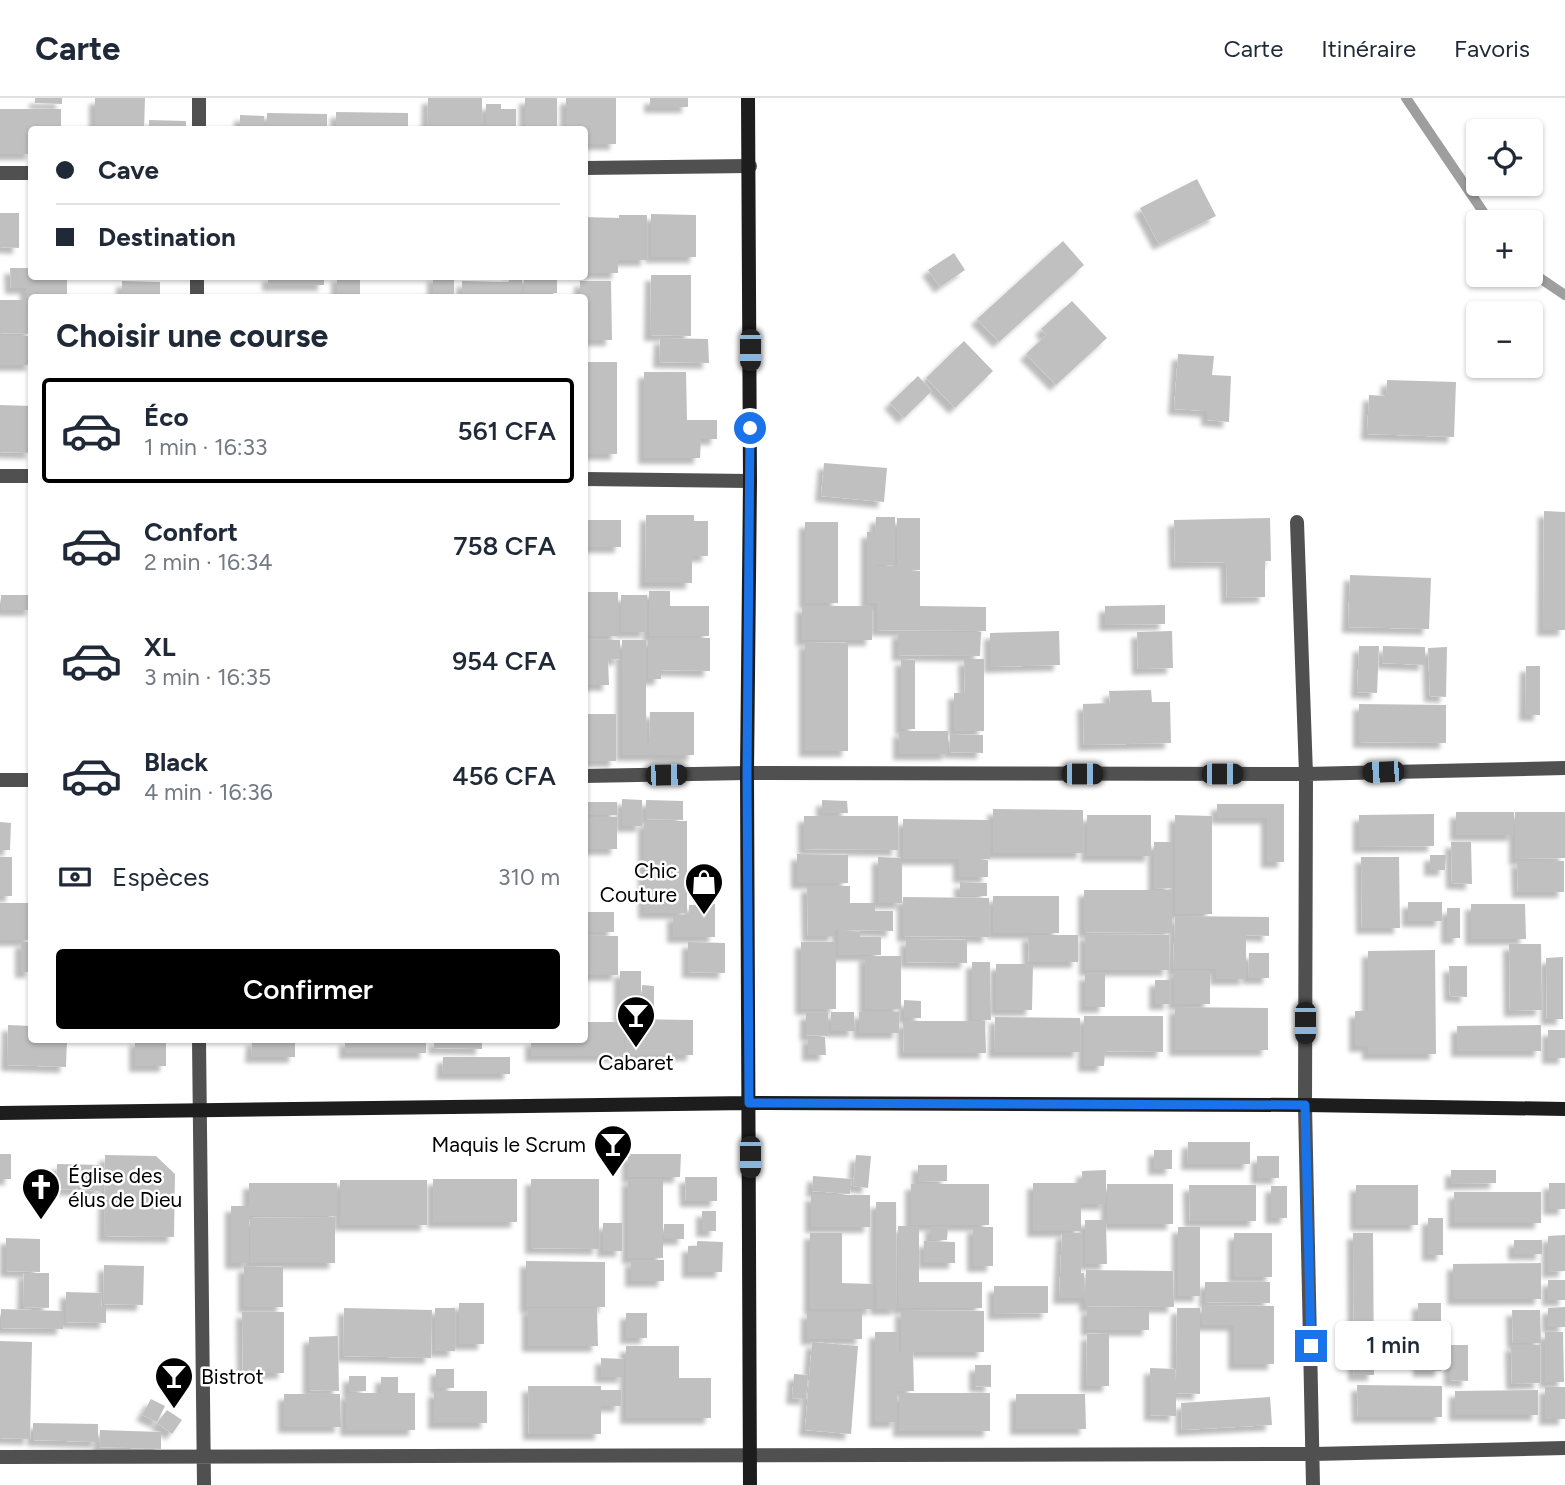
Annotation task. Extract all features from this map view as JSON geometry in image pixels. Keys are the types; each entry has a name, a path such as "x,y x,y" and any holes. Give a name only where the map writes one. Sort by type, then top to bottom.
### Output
{"street":[{"path":"199,98 199,126"},
{"path":"748,98 750,1485"},
{"path":"588,168 750,166"},
{"path":"0,173 28,173"},
{"path":"0,476 28,476"},
{"path":"588,479 750,481"},
{"path":"1297,522 1306,774 1305,1105 1313,1485"},
{"path":"588,776 1306,774 1565,768"},
{"path":"0,780 28,780"},
{"path":"199,1043 204,1485"},
{"path":"0,1113 749,1103 1305,1105 1565,1110"},
{"path":"0,1457 1314,1454 1565,1448"}],"building":[{"path":"35,98 62,98 62,104 35,103"},
{"path":"95,98 145,98 144,126 95,126"},
{"path":"428,98 482,98 482,126 427,126"},
{"path":"525,98 557,98 557,126 525,126"},
{"path":"566,98 616,98 616,144 588,144 588,126 566,126"},
{"path":"650,98 688,98 688,107 650,107"},
{"path":"486,104 501,104 501,109 516,109 516,126 486,126"},
{"path":"0,109 61,109 61,126 28,126 28,154 0,154"},
{"path":"336,112 408,113 408,126 336,126"},
{"path":"267,113 327,114 327,126 267,126"},
{"path":"240,115 264,116 264,126 240,126"},
{"path":"149,120 186,121 186,126 149,126"},
{"path":"1197,179 1216,216 1159,244 1140,208"},
{"path":"0,213 19,213 19,248 0,247"},
{"path":"651,214 696,215 696,257 651,257"},
{"path":"619,215 647,215 647,260 618,260 618,273 588,273 588,217 619,218"},
{"path":"1063,241 1084,265 999,342 977,319"},
{"path":"954,253 965,270 940,287 928,270"},
{"path":"10,268 28,268 28,280 67,280 67,294 28,294 26,298 26,288 11,288"},
{"path":"651,275 691,275 691,336 650,335"},
{"path":"268,280 324,280 324,285 268,285"},
{"path":"337,280 360,280 360,294 337,294"},
{"path":"433,280 454,280 454,294 433,294"},
{"path":"522,280 522,294 462,294 462,281"},
{"path":"524,280 557,280 557,293 524,294"},
{"path":"122,281 160,282 160,294 122,294"},
{"path":"580,281 611,281 612,340 588,340 588,294 580,294"},
{"path":"0,300 28,300 28,334 0,333"},
{"path":"1072,301 1107,338 1056,385 1026,354 1046,335 1041,329"},
{"path":"0,336 28,336 28,365 0,365"},
{"path":"660,338 708,339 709,363 659,362"},
{"path":"964,341 993,371 955,408 926,378"},
{"path":"1178,354 1214,356 1212,375 1231,376 1229,422 1207,420 1207,411 1174,409"},
{"path":"588,362 617,362 617,454 588,454"},
{"path":"644,372 686,372 687,420 717,420 717,439 701,439 700,458 644,458"},
{"path":"918,376 932,391 904,418 890,403"},
{"path":"1387,380 1456,382 1454,437 1367,434 1369,395 1386,396"},
{"path":"0,405 28,406 28,453 0,452"},
{"path":"824,463 887,468 884,502 821,496"},
{"path":"1544,511 1565,512 1565,630 1543,630"},
{"path":"646,515 694,515 694,521 708,521 708,556 692,556 692,583 645,583"},
{"path":"876,517 895,517 895,565 876,566 897,566 897,518 920,518 920,570 909,571 920,571 920,606 986,607 986,631 877,630 877,603 867,603 867,532 875,532"},
{"path":"1270,518 1271,561 1265,561 1265,597 1227,598 1226,562 1175,563 1174,520"},
{"path":"588,520 621,520 621,547 588,547"},
{"path":"805,522 838,522 838,603 805,603"},
{"path":"1350,575 1431,578 1429,629 1348,627"},
{"path":"649,591 670,591 670,606 709,606 709,636 649,636"},
{"path":"588,592 618,592 618,636 588,636"},
{"path":"1,595 28,595 28,610 1,610"},
{"path":"621,595 647,595 647,632 621,632"},
{"path":"1165,605 1165,624 1105,625 1105,606"},
{"path":"802,606 872,606 872,640 802,640"},
{"path":"1059,631 1060,665 990,667 990,633"},
{"path":"1172,631 1173,668 1138,669 1137,632"},
{"path":"898,632 981,632 980,656 898,655"},
{"path":"648,638 710,638 710,671 661,670 661,679 648,679"},
{"path":"588,640 620,640 620,659 608,660 609,685 588,685"},
{"path":"622,640 646,640 646,742 649,742 650,712 694,712 694,755 622,755"},
{"path":"805,642 848,643 848,751 805,751"},
{"path":"1359,646 1379,646 1377,693 1357,692"},
{"path":"1383,646 1425,647 1425,665 1382,663"},
{"path":"1447,647 1446,697 1430,696 1428,648"},
{"path":"901,659 915,660 915,729 901,729"},
{"path":"964,659 984,659 984,731 954,731 954,693 965,693"},
{"path":"1526,666 1540,666 1540,715 1525,715"},
{"path":"1151,690 1152,702 1170,702 1171,743 1084,745 1083,704 1110,703 1109,691"},
{"path":"1359,704 1446,705 1446,743 1359,742"},
{"path":"588,714 616,714 616,761 588,761"},
{"path":"899,731 948,731 948,754 899,754"},
{"path":"950,734 983,735 983,753 949,752"},
{"path":"622,799 642,800 642,826 622,826"},
{"path":"646,800 683,801 683,820 646,819"},
{"path":"822,800 847,801 848,813 822,813"},
{"path":"588,802 617,802 617,815 588,815"},
{"path":"1217,804 1284,804 1284,862 1267,862 1267,818 1217,818"},
{"path":"993,809 1083,810 1083,853 993,853"},
{"path":"1456,812 1514,812 1514,835 1456,835"},
{"path":"1515,812 1565,812 1565,858 1515,859"},
{"path":"1434,814 1434,846 1359,847 1359,815"},
{"path":"1087,815 1151,815 1151,856 1087,856"},
{"path":"1175,815 1212,816 1212,914 1175,914"},
{"path":"804,816 898,816 898,850 804,849"},
{"path":"588,817 617,817 617,849 588,849"},
{"path":"903,819 990,820 990,859 978,859 988,860 988,877 959,877 959,859 903,859"},
{"path":"644,821 687,821 687,913 644,913"},
{"path":"0,822 11,823 10,850 0,850"},
{"path":"1154,842 1172,842 1172,888 1154,889"},
{"path":"1451,842 1471,842 1472,884 1452,883"},
{"path":"797,854 848,855 848,883 797,883"},
{"path":"1430,855 1446,855 1445,870 1430,870"},
{"path":"0,857 12,857 12,896 0,896"},
{"path":"878,857 902,858 902,903 878,903"},
{"path":"1361,857 1399,857 1400,928 1362,928"},
{"path":"1517,861 1564,861 1564,892 1518,892"},
{"path":"960,882 987,883 987,896 960,896"},
{"path":"807,886 850,886 850,903 875,903 875,911 893,911 893,931 845,930 860,932 860,937 881,937 881,955 838,955 838,930 835,930 835,936 808,936"},
{"path":"1084,890 1172,890 1172,933 1084,932"},
{"path":"993,896 1059,896 1059,933 993,933"},
{"path":"903,897 989,898 989,937 903,936"},
{"path":"1408,902 1442,902 1442,921 1408,921"},
{"path":"0,903 28,903 28,940 0,940"},
{"path":"715,904 715,937 673,937 673,915 689,915 689,905"},
{"path":"1471,904 1525,904 1526,939 1471,939"},
{"path":"1447,908 1460,908 1460,938 1447,938"},
{"path":"588,912 614,912 614,932 588,932"},
{"path":"1175,916 1269,917 1269,936 1246,935 1246,979 1216,979 1216,969 1173,969"},
{"path":"1085,934 1169,935 1169,970 1085,970"},
{"path":"1028,935 1078,935 1078,962 1029,962"},
{"path":"588,936 618,936 618,975 588,975"},
{"path":"906,939 967,940 967,963 906,962"},
{"path":"21,942 28,942 28,972 21,972"},
{"path":"688,942 725,943 725,973 688,972"},
{"path":"801,942 836,942 836,1009 801,1009"},
{"path":"1509,944 1541,944 1542,1010 1510,1011"},
{"path":"1435,950 1436,1054 1368,1054 1368,1046 1355,1046 1355,1011 1368,1011 1368,951"},
{"path":"1249,953 1269,953 1269,978 1248,978"},
{"path":"865,956 901,956 901,1009 865,1009"},
{"path":"1563,957 1563,1019 1547,1019 1546,958"},
{"path":"972,962 990,962 991,1020 972,1020"},
{"path":"996,964 1033,964 1032,1010 996,1010"},
{"path":"1449,966 1467,966 1467,997 1450,996"},
{"path":"1174,970 1210,970 1210,1004 1174,1004"},
{"path":"620,971 641,971 641,1018 620,1018"},
{"path":"1085,974 1105,974 1105,1007 1085,1007"},
{"path":"1155,980 1170,980 1170,1004 1155,1004"},
{"path":"642,985 654,986 654,1018 642,1018"},
{"path":"904,1000 921,1001 921,1018 904,1018"},
{"path":"1175,1007 1268,1008 1268,1050 1175,1050"},
{"path":"831,1012 854,1012 855,1031 831,1031"},
{"path":"859,1012 899,1012 899,1033 859,1033"},
{"path":"806,1013 828,1013 828,1036 806,1035"},
{"path":"1084,1016 1163,1016 1163,1052 1105,1051 1104,1066 1084,1066"},
{"path":"995,1017 1080,1018 1080,1052 994,1052"},
{"path":"625,1019 693,1020 693,1055 625,1055"},
{"path":"903,1021 985,1021 986,1053 904,1053"},
{"path":"588,1022 624,1022 624,1056 531,1056 531,1043 588,1043"},
{"path":"8,1025 28,1026 28,1043 67,1043 66,1067 7,1065"},
{"path":"1541,1025 1541,1051 1457,1051 1457,1026"},
{"path":"1548,1030 1565,1030 1565,1058 1548,1058"},
{"path":"808,1037 825,1037 826,1055 808,1055"},
{"path":"135,1043 166,1043 166,1066 135,1066"},
{"path":"252,1043 295,1043 295,1057 251,1057"},
{"path":"345,1043 426,1043 426,1053 345,1053"},
{"path":"434,1043 482,1043 482,1049 434,1048"},
{"path":"443,1057 510,1057 510,1074 442,1074"},
{"path":"1188,1142 1250,1142 1250,1164 1187,1164"},
{"path":"1154,1150 1172,1150 1172,1169 1154,1169"},
{"path":"0,1154 11,1154 11,1179 0,1179"},
{"path":"628,1154 681,1154 680,1177 628,1177"},
{"path":"105,1155 156,1156 175,1174 174,1237 104,1236"},
{"path":"856,1155 871,1156 868,1188 853,1186"},
{"path":"1257,1156 1279,1156 1279,1178 1257,1178"},
{"path":"57,1164 102,1165 102,1191 56,1189"},
{"path":"918,1165 947,1165 947,1181 918,1182"},
{"path":"1106,1170 1106,1204 1081,1204 1081,1231 1033,1231 1033,1183 1082,1183 1082,1171"},
{"path":"1451,1170 1496,1170 1496,1183 1451,1184"},
{"path":"813,1176 852,1179 850,1194 812,1191"},
{"path":"685,1177 717,1177 717,1201 686,1201"},
{"path":"433,1179 517,1179 517,1222 433,1222"},
{"path":"531,1179 599,1179 599,1249 531,1248"},
{"path":"628,1179 663,1179 663,1258 628,1258"},
{"path":"340,1180 427,1180 427,1225 340,1225"},
{"path":"249,1183 337,1183 337,1216 249,1216 249,1263 231,1263 231,1206 249,1206"},
{"path":"1549,1183 1565,1183 1565,1209 1549,1209"},
{"path":"911,1184 989,1184 989,1225 911,1225"},
{"path":"1107,1184 1173,1184 1173,1224 1106,1224 1107,1264 1085,1264 1085,1220 1107,1220"},
{"path":"1189,1185 1256,1185 1256,1221 1190,1221"},
{"path":"1356,1185 1418,1185 1418,1225 1356,1225"},
{"path":"1271,1186 1287,1186 1287,1218 1271,1218"},
{"path":"1454,1192 1541,1192 1541,1223 1454,1223"},
{"path":"811,1195 870,1195 870,1227 811,1227"},
{"path":"876,1202 896,1202 897,1309 876,1309"},
{"path":"702,1211 716,1211 716,1231 702,1231"},
{"path":"335,1217 335,1263 250,1263 250,1218"},
{"path":"1428,1218 1443,1218 1443,1255 1428,1255"},
{"path":"603,1223 622,1223 622,1251 603,1251"},
{"path":"664,1224 684,1224 684,1239 664,1239"},
{"path":"898,1226 919,1226 919,1282 982,1282 982,1308 898,1308"},
{"path":"931,1226 948,1226 947,1240 931,1240"},
{"path":"973,1227 993,1227 993,1266 973,1266"},
{"path":"1178,1227 1200,1227 1200,1296 1178,1296"},
{"path":"810,1233 842,1233 842,1283 873,1284 873,1309 810,1309"},
{"path":"1062,1233 1081,1233 1081,1273 1084,1273 1085,1292 1086,1270 1173,1271 1174,1307 1085,1306 1085,1298 1059,1298"},
{"path":"1234,1233 1272,1233 1272,1277 1234,1277"},
{"path":"1353,1233 1373,1233 1374,1375 1354,1375"},
{"path":"1565,1235 1565,1271 1548,1272 1548,1236"},
{"path":"6,1238 40,1239 40,1272 6,1271"},
{"path":"1514,1240 1542,1240 1542,1254 1514,1254"},
{"path":"697,1241 723,1242 722,1272 688,1272 688,1246 697,1246"},
{"path":"924,1241 955,1242 955,1263 924,1263"},
{"path":"631,1260 664,1260 664,1281 631,1281"},
{"path":"526,1261 605,1262 605,1307 526,1307"},
{"path":"1541,1263 1541,1299 1453,1299 1453,1264"},
{"path":"104,1265 144,1266 143,1305 103,1304"},
{"path":"244,1266 283,1267 283,1307 244,1307"},
{"path":"24,1273 49,1273 49,1308 23,1307"},
{"path":"1548,1280 1565,1280 1565,1300 1548,1300"},
{"path":"1205,1282 1270,1282 1270,1303 1205,1302"},
{"path":"994,1286 1048,1286 1048,1313 994,1314"},
{"path":"66,1292 102,1293 101,1307 106,1307 106,1323 66,1322"},
{"path":"459,1303 484,1303 484,1344 459,1344"},
{"path":"1418,1303 1441,1303 1441,1371 1419,1371"},
{"path":"1202,1305 1274,1306 1274,1364 1234,1364 1234,1325 1202,1325"},
{"path":"1565,1307 1565,1327 1548,1327 1548,1308"},
{"path":"344,1308 432,1310 431,1358 343,1356"},
{"path":"435,1308 455,1308 455,1351 435,1351"},
{"path":"528,1308 597,1308 598,1346 528,1346"},
{"path":"1087,1308 1149,1308 1149,1330 1087,1330"},
{"path":"1177,1308 1200,1308 1200,1394 1176,1393 1176,1416 1150,1415 1150,1368 1175,1369 1176,1381"},
{"path":"1,1309 63,1311 63,1329 1,1328"},
{"path":"901,1310 984,1311 984,1352 913,1352 914,1391 897,1391 897,1422 875,1422 875,1332 897,1332 897,1352 901,1352"},
{"path":"1512,1310 1540,1310 1541,1343 1513,1343"},
{"path":"242,1312 284,1312 284,1373 243,1373"},
{"path":"807,1312 862,1312 862,1339 807,1339"},
{"path":"626,1313 647,1313 647,1338 626,1338"},
{"path":"1399,1323 1410,1323 1410,1344 1400,1344"},
{"path":"1545,1332 1563,1332 1564,1382 1545,1382"},
{"path":"1109,1333 1109,1386 1086,1386 1087,1334"},
{"path":"338,1336 339,1391 309,1390 309,1337"},
{"path":"0,1341 32,1342 30,1439 0,1438"},
{"path":"812,1342 858,1346 851,1434 805,1430"},
{"path":"1450,1345 1468,1345 1468,1381 1450,1380"},
{"path":"1511,1345 1540,1345 1540,1383 1512,1384"},
{"path":"626,1346 679,1346 679,1378 711,1378 711,1418 626,1418"},
{"path":"601,1358 624,1359 624,1377 601,1377"},
{"path":"975,1365 991,1365 991,1387 975,1386"},
{"path":"436,1369 454,1369 454,1388 436,1388"},
{"path":"794,1374 808,1375 806,1399 792,1398"},
{"path":"349,1376 366,1376 366,1391 349,1392"},
{"path":"381,1377 398,1377 398,1393 415,1393 415,1430 346,1430 346,1393 381,1393"},
{"path":"1357,1385 1442,1386 1442,1417 1358,1417"},
{"path":"528,1386 601,1386 601,1390 621,1390 621,1406 601,1406 601,1434 529,1434"},
{"path":"1545,1387 1565,1387 1565,1419 1545,1419"},
{"path":"1538,1390 1538,1415 1455,1415 1455,1391"},
{"path":"434,1391 487,1391 487,1423 434,1423"},
{"path":"899,1393 990,1393 990,1431 899,1431"},
{"path":"284,1394 340,1394 341,1427 284,1427"},
{"path":"1016,1394 1085,1394 1086,1429 1016,1429"},
{"path":"1270,1397 1272,1425 1182,1430 1181,1403"},
{"path":"151,1399 165,1406 157,1422 142,1415"},
{"path":"167,1410 182,1420 172,1434 157,1423"},
{"path":"33,1423 98,1424 98,1442 33,1440"},
{"path":"100,1430 161,1432 161,1449 99,1447"}],"waterway":[{"path":"1406,98 1482,210"},
{"path":"1543,280 1565,295"}],"place":[{"name":"Chic Couture","path":"704,916"},
{"name":"Cabaret","path":"636,1049"},
{"name":"Maquis le Scrum","path":"613,1178"},
{"name":"Église des élus de Dieu","path":"41,1221"},
{"name":"Bistrot","path":"174,1410"}],"route":[{"path":"750,428 747,774 749,1103 1305,1105 1311,1346"}]}
